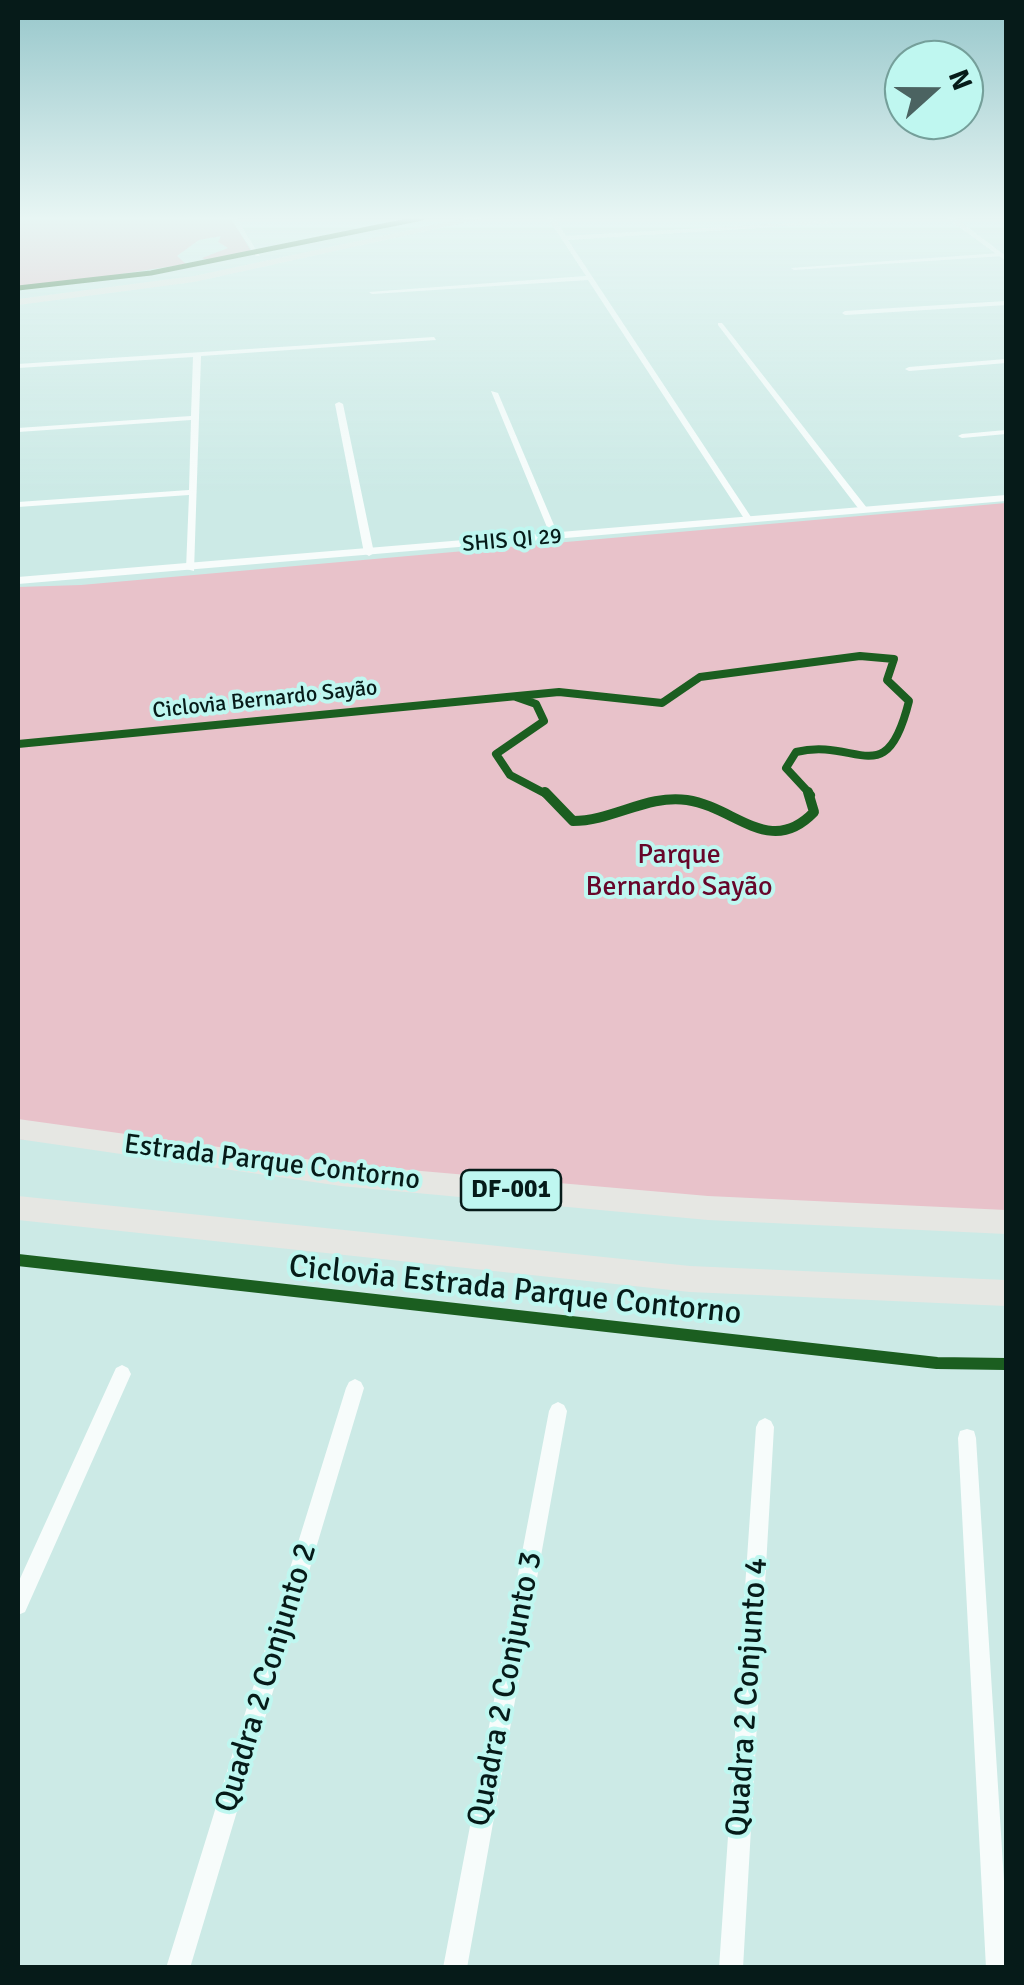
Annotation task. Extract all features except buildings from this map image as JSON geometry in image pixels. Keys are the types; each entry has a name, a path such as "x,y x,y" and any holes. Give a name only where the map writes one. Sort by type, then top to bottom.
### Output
{"main road":[{"name":"Estrada Parque Contorno","path":"18,1129 342,1175 708,1208 1006,1222"},
{"path":"21,1214 690,1279 1006,1293"}],"street":[{"path":"612,311 750,520"},
{"path":"845,313 883,311"},
{"path":"720,324 864,510"},
{"path":"18,366 434,339"},
{"path":"191,569 196,354"},
{"path":"908,369 1006,361"},
{"path":"494,393 555,537"},
{"path":"340,404 369,553"},
{"path":"18,430 193,418"},
{"path":"962,436 1006,432"},
{"path":"18,505 192,492"},
{"name":"SHIS QI 29","path":"18,580 191,569 1006,498"},
{"path":"18,1605 122,1374"},
{"name":"Quadra 2 Conjunto 2","path":"178,1968 355,1388"},
{"name":"Quadra 2 Conjunto 3","path":"455,1968 558,1411"},
{"name":"Quadra 2 Conjunto 4","path":"731,1968 765,1427"},
{"path":"968,1438 998,1968"}],"green space":[{"name":"Parque Bernardo Sayão","path":"1006,503 1006,1214 837,1214 18,1139 18,587 81,585"}],"cycle path":[{"name":"Ciclovia Bernardo Sayão","path":"18,744 559,692 662,703 700,677 860,656 894,659 887,680 909,701 901,733 886,753 863,756 818,749 796,752 786,768 811,795 814,812 801,826 786,832 753,827 702,804 672,799 603,819 573,821 545,792 510,775 500,763 496,754 501,748 544,721 536,704 516,697"},
{"name":"Ciclovia Estrada Parque Contorno","path":"18,1260 937,1363 1006,1364"}]}
